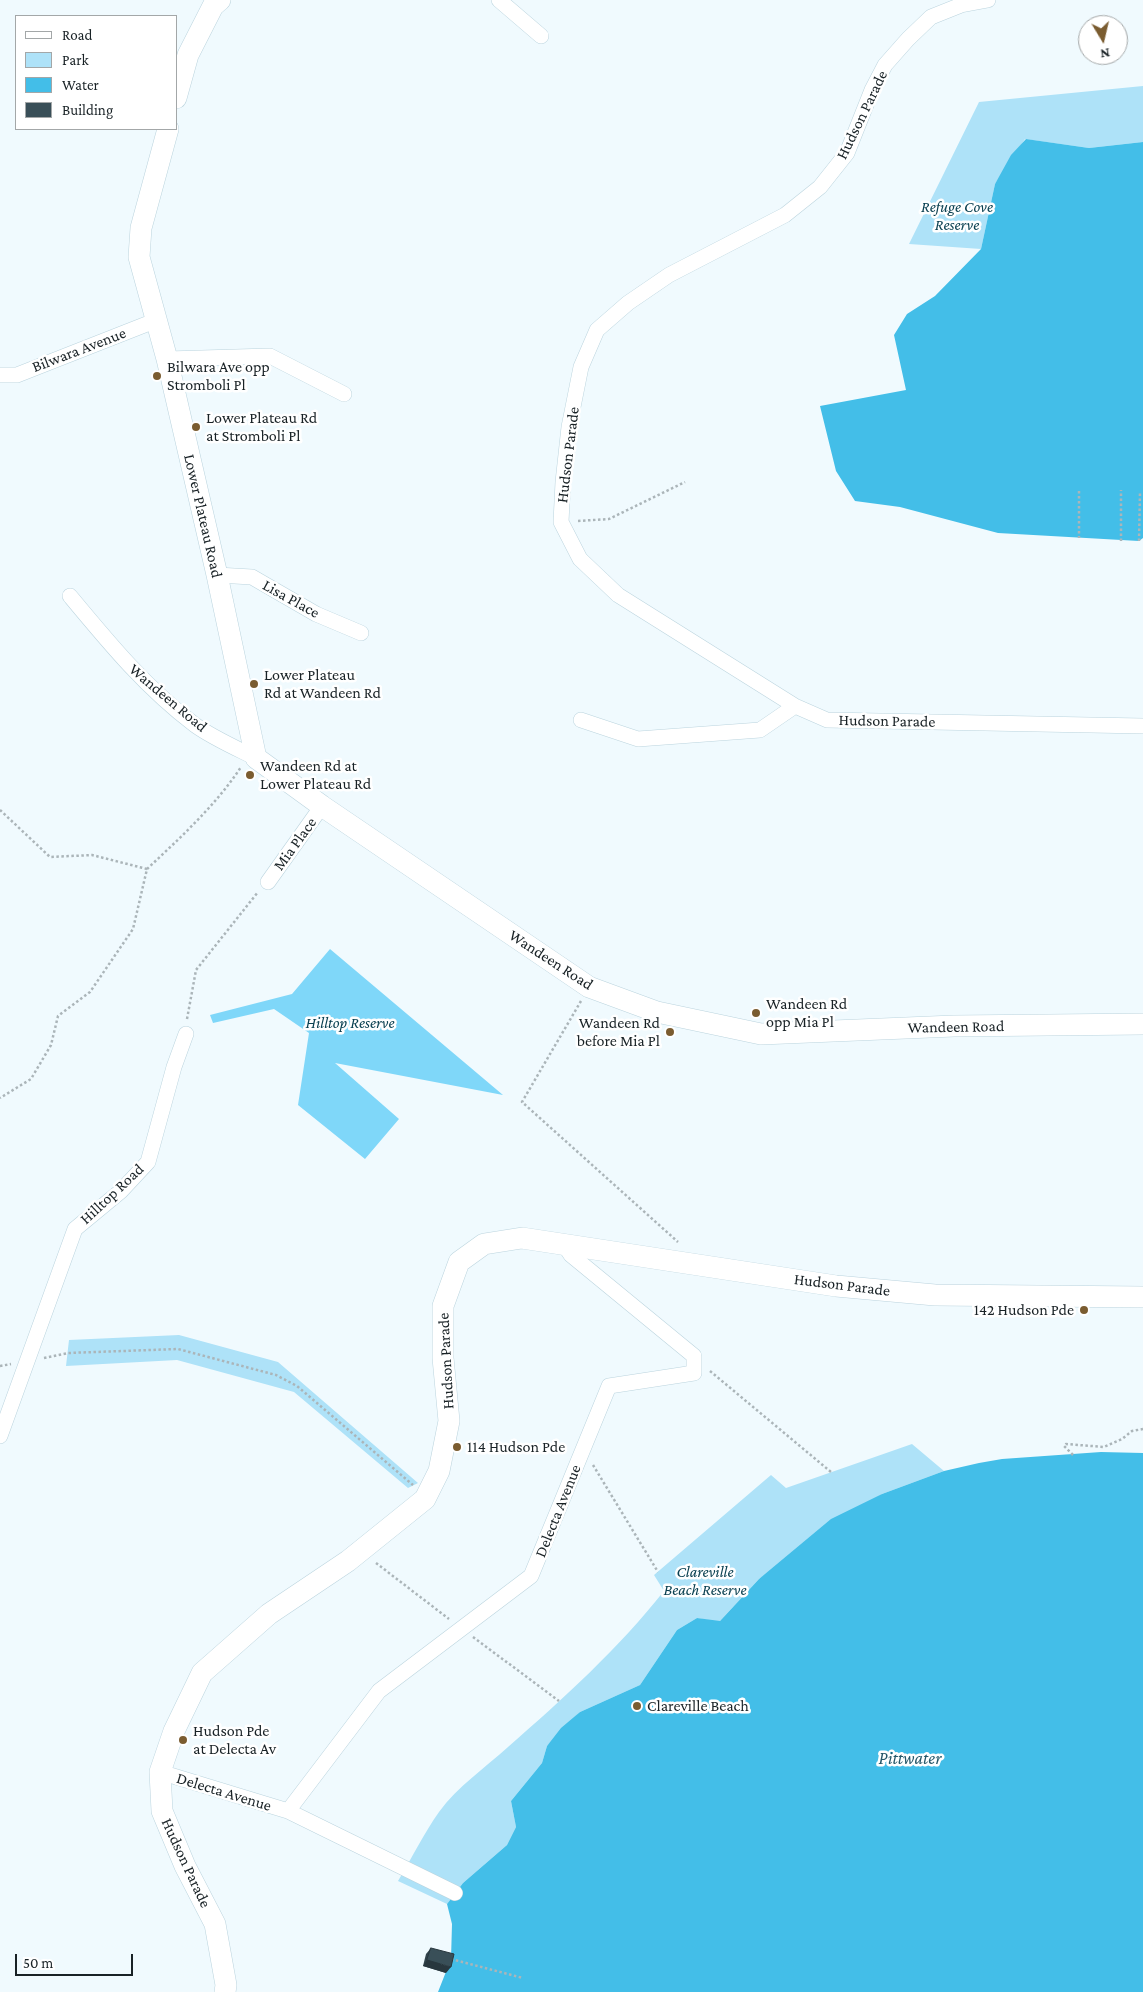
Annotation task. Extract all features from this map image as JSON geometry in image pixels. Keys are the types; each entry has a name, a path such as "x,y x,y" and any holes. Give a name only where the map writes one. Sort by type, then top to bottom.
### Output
{"street":[{"path":"178,91 188,55 213,6 220,0"},
{"path":"499,0 541,36"},
{"name":"Hudson Parade","path":"988,0 961,5 931,17 908,39 885,66 872,90 847,153 820,186 785,215 669,275 628,303 597,330 581,367 570,427 563,482 561,522 580,559 618,595 795,706 828,720 1143,726"},
{"name":"Lower Plateau Road","path":"168,130 141,228 140,257 167,359 217,576 252,756"},
{"name":"Bilwara Avenue","path":"0,375 17,375 157,320"},
{"path":"167,359 270,356 344,394"},
{"name":"Lisa Place","path":"217,576 252,577 316,614 361,634"},
{"name":"Wandeen Road","path":"70,596 124,661 159,695 197,726 252,756 322,806 589,987 657,1012 761,1034 954,1026 1143,1024"},
{"path":"580,720 638,739 760,730 795,706"},
{"name":"Mia Place","path":"268,882 322,806"},
{"name":"Hilltop Road","path":"0,1436 75,1229 120,1191 148,1162 174,1067 186,1034"},
{"name":"Hudson Parade","path":"225,1992 226,1985 215,1924 185,1866 162,1811 160,1772 174,1731 202,1673 269,1614 348,1561 425,1499 439,1471 449,1421 443,1358 443,1306 459,1262 484,1244 522,1238 836,1286 925,1294 1143,1297"},
{"path":"563,1243 571,1255 694,1356 694,1368"},
{"name":"Delecta Avenue","path":"288,1811 380,1691 531,1576 609,1386 694,1373 694,1368"},
{"name":"Delecta Avenue","path":"160,1772 288,1811 455,1893"}],"path":[{"path":"561,522 609,519 686,482"},
{"path":"1121,490 1121,540"},
{"path":"1079,491 1079,538"},
{"path":"1139,541 1140,492"},
{"path":"0,1098 31,1079 51,1045 58,1016 90,992 112,962 133,929 147,869 180,838 252,756"},
{"path":"0,810 50,857 92,855 147,869"},
{"path":"186,1034 189,1002 196,970 268,882"},
{"path":"589,987 522,1102 683,1246"},
{"path":"0,1366 68,1353 178,1349 276,1375 297,1386 413,1485 425,1499"},
{"path":"694,1368 708,1370 831,1472"},
{"path":"1073,1455 1064,1446 1066,1444 1104,1447 1122,1439 1132,1431 1143,1429"},
{"path":"583,1449 658,1572"},
{"path":"451,1958 523,1978"}],"green space":[{"name":"Refuge Cove Reserve","path":"1143,86 1143,142 1089,148 1025,139 995,184 981,249 909,244 979,102"},
{"name":"Hilltop Reserve","path":"330,949 503,1095 335,1063 399,1119 365,1159 298,1105 309,1033 274,1009 213,1023 210,1015 292,994"},
{"path":"179,1335 278,1362 418,1483 408,1488 294,1392 177,1360 66,1366 69,1340"},
{"name":"Clareville Beach Reserve","path":"912,1444 944,1471 882,1494 759,1579 719,1622 697,1618 677,1630 640,1685 580,1712 547,1746 542,1763 511,1801 516,1827 507,1845 463,1883 447,1904 398,1881 423,1837 446,1803 570,1692 647,1612 664,1591 654,1575 771,1475 786,1488"}],"water":[{"path":"1026,139 1089,148 1143,142 1143,538 1139,541 998,533 900,507 855,501 836,471 820,406 906,390 894,335 907,314 935,296 981,249 995,184 1011,155"},
{"name":"Pittwater","path":"1101,1452 1143,1453 1143,1992 438,1992 451,1959 452,1924 447,1904 463,1883 507,1845 516,1827 511,1801 542,1763 547,1746 561,1728 580,1712 640,1685 677,1630 697,1618 720,1621 759,1579 831,1519 882,1494 944,1471 979,1463 1002,1459"}],"building":[{"path":"431,1948 454,1954 451,1967 427,1960"}],"place":[{"name":"Bilwara Ave opp Stromboli Pl","path":"157,376"},
{"name":"Lower Plateau Rd at Stromboli Pl","path":"196,427"},
{"name":"Lower Plateau Rd at Wandeen Rd","path":"254,684"},
{"name":"Wandeen Rd at Lower Plateau Rd","path":"250,775"},
{"name":"Wandeen Rd opp Mia Pl","path":"756,1013"},
{"name":"Wandeen Rd before Mia Pl","path":"670,1032"},
{"name":"142 Hudson Pde","path":"1084,1310"},
{"name":"114 Hudson Pde","path":"457,1447"},
{"name":"Clareville Beach","path":"637,1706"},
{"name":"Hudson Pde at Delecta Av","path":"183,1740"}]}
